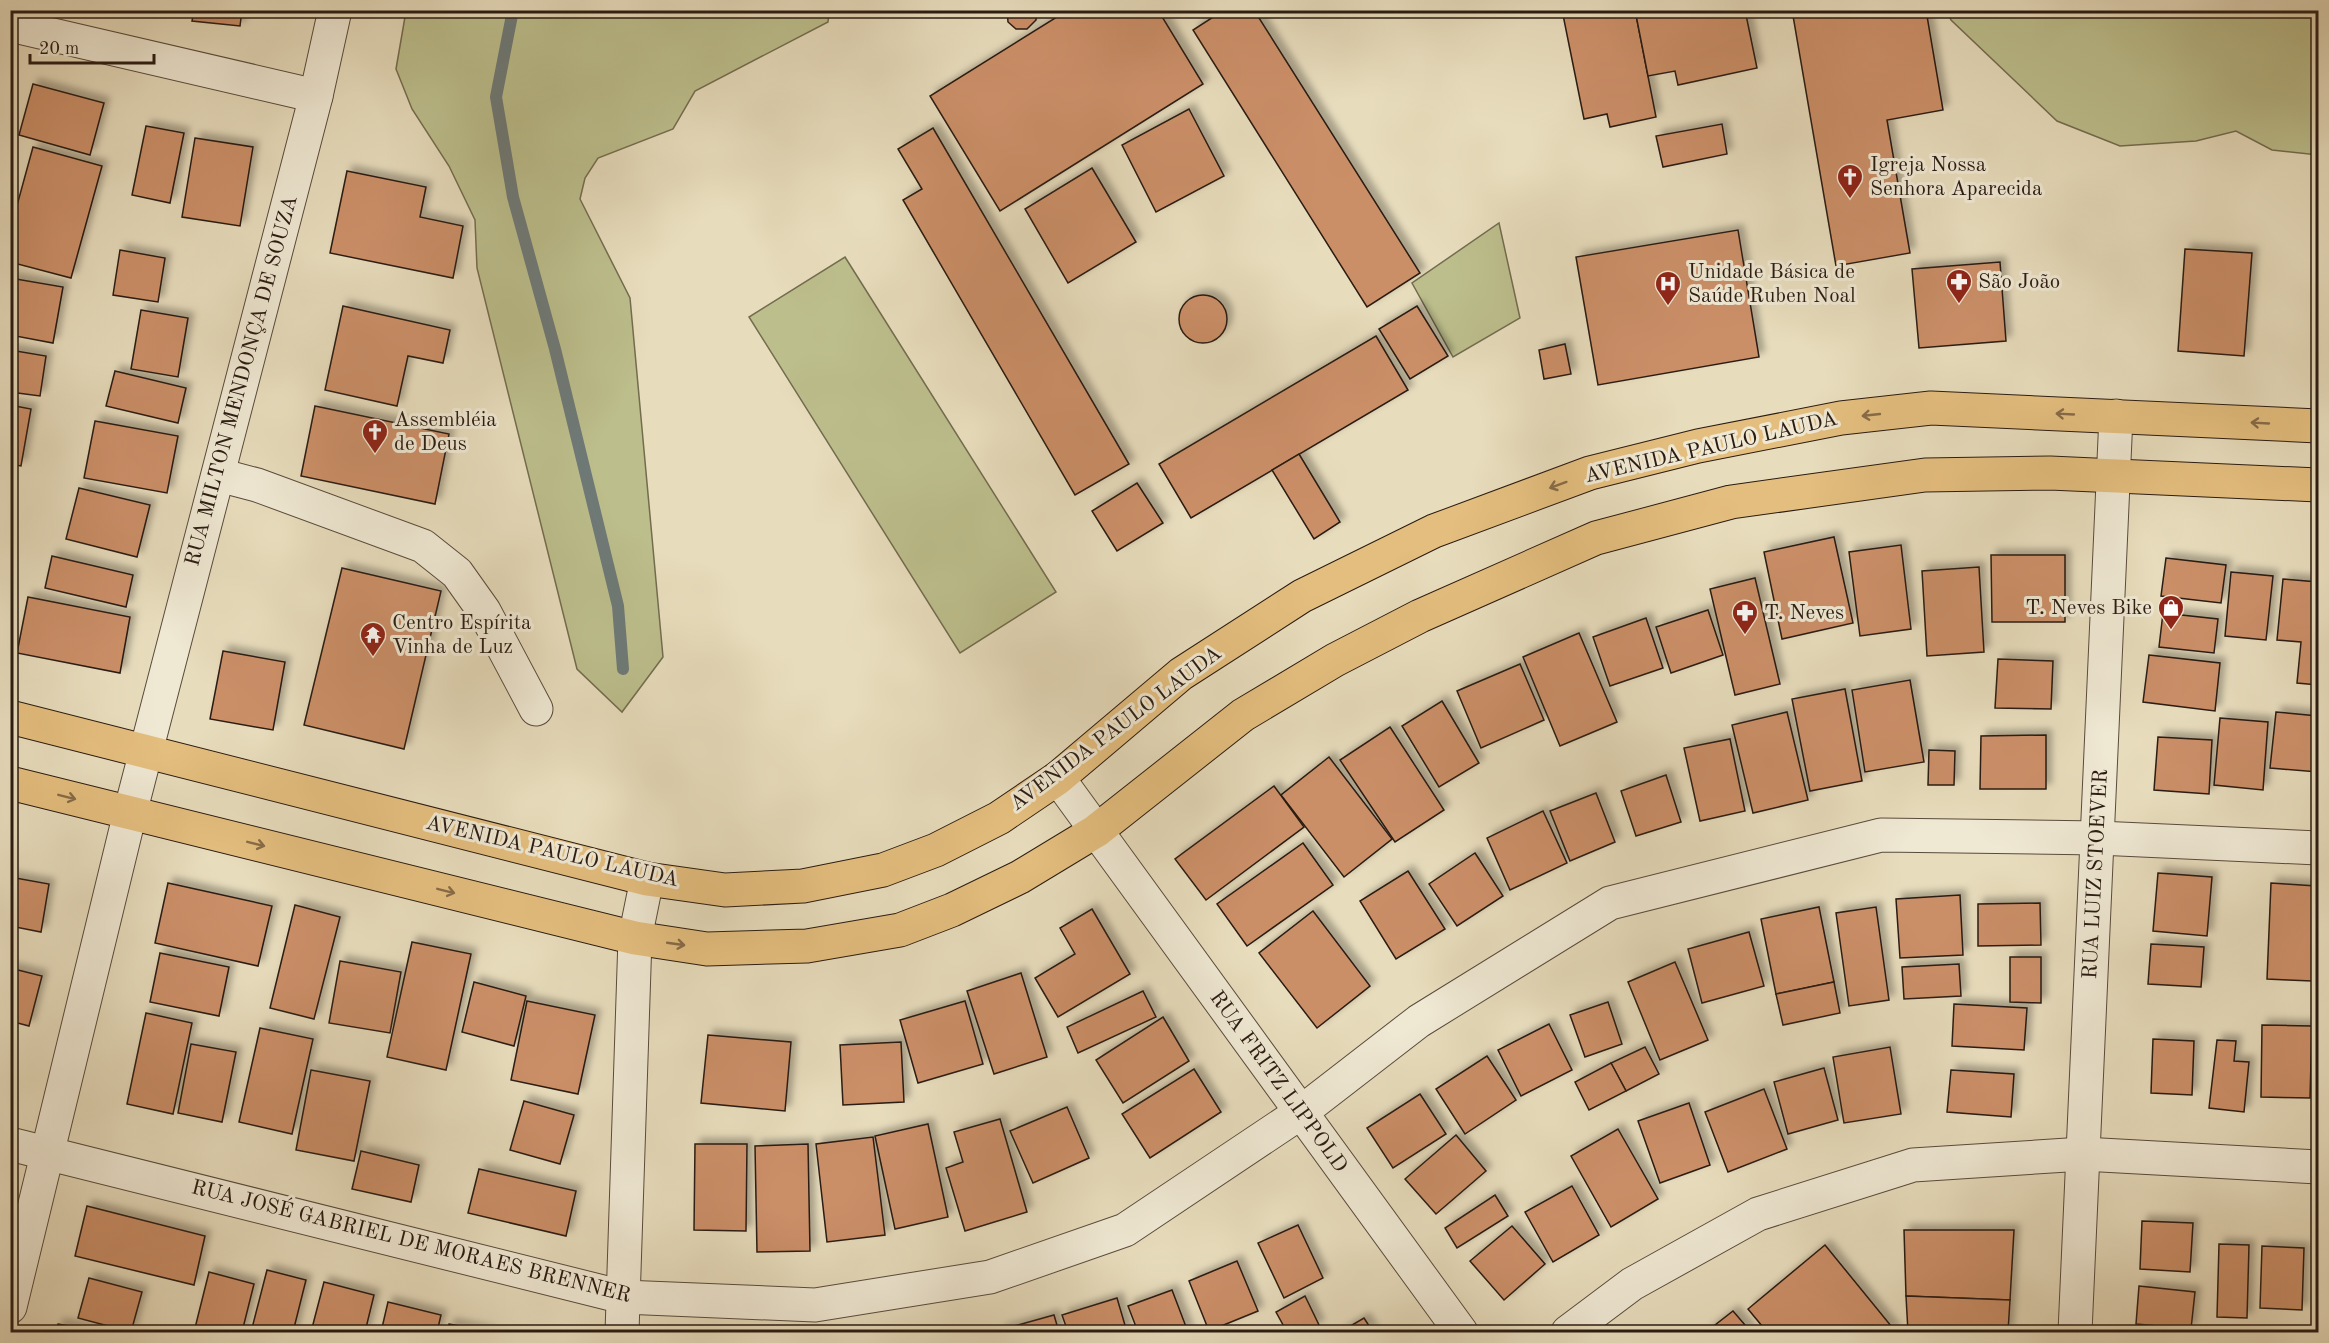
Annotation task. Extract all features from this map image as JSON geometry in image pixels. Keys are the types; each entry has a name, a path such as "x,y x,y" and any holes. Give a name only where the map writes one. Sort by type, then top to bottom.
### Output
{"main road":[{"name":"AVENIDA PAULO LAUDA","path":"10,717 647,879 725,890 803,886 883,870 936,850 999,818 1058,778 1181,674 1302,596 1434,531 1590,473 1698,446 1840,418 1931,408 2319,426"},
{"path":"10,783 635,938 706,949 807,946 900,930 952,910 1020,877 1096,831 1243,715 1335,660 1420,616 1596,538 1731,502 1925,475 2050,473 2319,485"}],"street":[{"name":"RUA MILTON MENDONÇA DE SOUZA","path":"130,813 316,96 335,10"},
{"path":"10,25 316,96"},
{"name":"RUA LUIZ STOEVER","path":"2075,1332 2116,417"},
{"path":"219,475 257,485 423,546 457,573 484,611 536,709"},
{"name":"RUA FRITZ LIPPOLD","path":"1058,778 1461,1332"},
{"path":"10,1307 130,813"},
{"name":"RUA JOSÉ GABRIEL DE MORAES BRENNER","path":"10,1144 623,1297 815,1305 990,1277 1125,1230 1300,1113 1419,1021 1610,903 1881,835 2098,838 2319,848"},
{"path":"622,1332 635,938 647,879"},
{"path":"1568,1332 1632,1284 1758,1214 1912,1166 2083,1154 2319,1167"}],"green space":[{"path":"406,11 829,11 828,22 695,91 673,129 598,158 585,178 580,199 630,298 663,657 622,712 577,669 477,268 475,220 449,166 412,109 396,69"},
{"path":"1947,11 2318,11 2318,155 2272,150 2236,131 2196,141 2120,146 2057,121 1951,20"},
{"path":"1499,223 1520,318 1453,357 1412,283"},
{"path":"845,257 1056,592 960,653 749,317"}],"building":[{"path":"194,10 242,10 240,26 192,21"},
{"path":"1007,10 1036,10 1036,20 1027,29 1016,29 1008,22"},
{"path":"1068,10 1158,10 1203,84 1000,211 930,96"},
{"path":"1224,10 1254,10 1420,273 1367,307 1193,30"},
{"path":"1562,10 1635,10 1656,117 1610,127 1607,114 1584,119"},
{"path":"1635,10 1745,10 1757,68 1678,85 1675,71 1648,76"},
{"path":"1792,10 1926,10 1943,110 1887,120 1910,253 1836,266"},
{"path":"33,84 104,103 90,155 19,135"},
{"path":"1189,109 1224,176 1156,212 1122,145"},
{"path":"1722,124 1727,154 1663,167 1656,136"},
{"path":"146,126 184,133 170,203 132,195"},
{"path":"933,128 1129,464 1075,495 903,200 922,189 898,149"},
{"path":"195,138 253,147 240,226 182,217"},
{"path":"33,147 102,166 71,278 10,262 10,231"},
{"path":"1092,168 1136,242 1068,283 1025,209"},
{"path":"347,171 426,187 420,217 463,226 453,278 330,253"},
{"name":"Unidade Básica de Saúde Ruben Noal","path":"1738,230 1759,357 1598,385 1576,257"},
{"path":"2185,249 2252,253 2244,356 2178,351"},
{"path":"120,250 165,258 158,302 113,295"},
{"name":"São João","path":"2000,262 2006,341 1919,348 1912,269"},
{"path":"10,278 63,287 53,343 10,335"},
{"path":"1198,295 1208,295 1220,302 1227,314 1227,324 1220,336 1208,343 1198,343 1183,332 1179,324 1179,314 1190,299"},
{"path":"343,306 450,330 443,363 408,356 397,406 325,390"},
{"path":"1417,306 1448,356 1410,379 1379,329"},
{"path":"141,310 188,318 178,377 131,369"},
{"path":"1376,336 1408,390 1191,518 1159,464"},
{"path":"1565,344 1571,374 1544,379 1539,350"},
{"path":"10,350 46,356 40,396 10,392"},
{"path":"115,371 186,388 178,423 106,406"},
{"path":"10,405 31,409 21,466 10,464"},
{"name":"Assembléia de Deus","path":"315,406 449,434 435,504 301,476"},
{"path":"95,421 178,436 167,493 84,478"},
{"path":"1299,454 1340,522 1314,539 1272,470"},
{"path":"1137,483 1163,523 1117,551 1092,511"},
{"path":"79,488 150,505 137,557 66,539"},
{"path":"1834,537 1853,623 1782,639 1764,552"},
{"path":"1901,545 1911,629 1860,636 1849,552"},
{"path":"1991,555 2065,555 2065,622 1992,622"},
{"path":"52,556 133,575 126,607 45,588"},
{"path":"2166,558 2226,565 2221,603 2161,596"},
{"path":"1979,567 1984,652 1927,656 1922,571"},
{"name":"Centro Espírita Vinha de Luz","path":"342,568 441,591 404,749 304,725"},
{"path":"2231,572 2273,576 2266,640 2225,636"},
{"name":"T. Neves","path":"1755,578 1780,684 1735,695 1710,589"},
{"path":"2283,579 2318,582 2318,685 2297,683 2301,642 2277,640"},
{"path":"28,597 130,617 120,673 17,653"},
{"path":"1708,610 1723,655 1671,673 1656,627"},
{"path":"2163,613 2218,619 2214,653 2159,647"},
{"path":"1646,618 1663,668 1610,686 1593,637"},
{"path":"1579,633 1617,722 1560,746 1523,657"},
{"path":"223,651 285,662 273,730 210,719"},
{"path":"2149,655 2220,663 2215,711 2143,702"},
{"path":"1998,659 2053,661 2051,709 1995,708"},
{"path":"1520,664 1544,720 1481,748 1457,691"},
{"path":"1910,680 1924,762 1865,772 1852,690"},
{"path":"1845,689 1862,781 1810,791 1792,699"},
{"path":"1442,701 1479,763 1439,787 1402,726"},
{"path":"1787,712 1808,800 1753,813 1732,725"},
{"path":"2276,712 2318,716 2318,772 2270,768"},
{"path":"2220,718 2268,722 2263,790 2214,785"},
{"path":"1390,727 1444,810 1395,842 1340,760"},
{"path":"2046,735 2046,789 1980,789 1981,736"},
{"path":"2158,737 2212,740 2209,794 2154,790"},
{"path":"1730,739 1745,811 1700,821 1684,748"},
{"path":"1929,750 1955,751 1954,785 1928,785"},
{"path":"1329,757 1392,839 1344,877 1281,795"},
{"path":"1666,775 1681,822 1636,836 1621,791"},
{"path":"1274,786 1304,827 1206,900 1175,859"},
{"path":"1596,793 1615,842 1570,861 1550,811"},
{"path":"1543,811 1567,863 1510,890 1487,838"},
{"path":"1303,843 1333,885 1247,946 1217,904"},
{"path":"1475,853 1503,896 1457,926 1429,884"},
{"path":"1408,871 1445,929 1396,959 1360,901"},
{"path":"2158,873 2212,877 2207,936 2153,931"},
{"path":"10,877 49,884 41,932 10,926"},
{"path":"168,883 272,906 258,966 155,943"},
{"path":"2271,883 2316,886 2312,981 2267,979"},
{"path":"1960,895 1963,955 1900,958 1896,899"},
{"path":"2040,903 2041,945 1978,946 1978,904"},
{"path":"295,905 340,917 314,1019 270,1008"},
{"path":"1819,907 1834,982 1776,994 1761,919"},
{"path":"1876,907 1889,1000 1849,1006 1836,913"},
{"path":"1092,909 1130,974 1058,1017 1035,978 1075,954 1060,928"},
{"path":"1313,911 1370,986 1317,1028 1259,953"},
{"path":"1749,932 1764,986 1702,1003 1688,949"},
{"path":"412,942 471,954 446,1070 387,1057"},
{"path":"2151,944 2204,947 2201,987 2148,984"},
{"path":"160,953 229,967 219,1016 150,1002"},
{"path":"2010,957 2041,957 2041,1003 2010,1002"},
{"path":"340,961 401,972 390,1033 329,1023"},
{"path":"1675,962 1708,1040 1660,1060 1628,982"},
{"path":"1959,964 1961,996 1904,999 1902,967"},
{"path":"10,968 42,976 29,1026 10,1021"},
{"path":"1021,973 1047,1057 994,1074 967,991"},
{"path":"474,982 526,996 514,1046 462,1032"},
{"path":"1834,982 1840,1013 1783,1025 1776,994"},
{"path":"1143,991 1156,1017 1078,1053 1067,1027"},
{"path":"527,1001 595,1015 578,1094 511,1080"},
{"path":"965,1001 983,1064 918,1083 900,1020"},
{"path":"1608,1002 1622,1044 1585,1057 1570,1015"},
{"path":"1954,1004 2027,1008 2024,1050 1952,1046"},
{"path":"146,1013 192,1023 173,1114 127,1104"},
{"path":"1163,1017 1189,1061 1123,1103 1096,1060"},
{"path":"1549,1024 1572,1070 1521,1096 1498,1050"},
{"path":"2262,1025 2312,1026 2310,1098 2261,1097"},
{"path":"260,1028 313,1039 292,1134 239,1122"},
{"path":"708,1035 791,1042 785,1111 701,1103"},
{"path":"2153,1039 2194,1041 2192,1095 2151,1093"},
{"path":"2217,1040 2236,1041 2234,1061 2249,1062 2244,1112 2209,1108"},
{"path":"901,1042 904,1102 843,1105 840,1045"},
{"path":"191,1044 236,1052 222,1122 178,1113"},
{"path":"1645,1047 1659,1074 1626,1091 1611,1063"},
{"path":"1890,1047 1901,1114 1844,1123 1833,1057"},
{"path":"1487,1056 1516,1100 1465,1134 1436,1089"},
{"path":"1611,1063 1626,1091 1589,1110 1575,1082"},
{"path":"1824,1068 1838,1120 1788,1134 1774,1082"},
{"path":"1194,1069 1221,1112 1150,1158 1122,1114"},
{"path":"311,1070 370,1081 354,1161 296,1150"},
{"path":"1951,1070 2014,1074 2011,1117 1947,1112"},
{"path":"1764,1089 1787,1149 1728,1172 1705,1112"},
{"path":"1420,1094 1446,1134 1393,1168 1367,1128"},
{"path":"524,1101 574,1115 560,1164 510,1150"},
{"path":"1689,1103 1710,1165 1660,1183 1638,1121"},
{"path":"1067,1107 1089,1158 1033,1183 1010,1131"},
{"path":"1000,1119 1027,1212 965,1231 946,1168 963,1162 954,1132"},
{"path":"928,1124 948,1217 895,1229 875,1136"},
{"path":"1618,1129 1658,1199 1611,1227 1571,1156"},
{"path":"1456,1135 1486,1171 1436,1214 1405,1179"},
{"path":"873,1137 885,1235 827,1242 816,1144"},
{"path":"695,1144 747,1144 746,1231 694,1230"},
{"path":"808,1144 810,1251 757,1252 755,1146"},
{"path":"361,1151 419,1165 411,1202 352,1189"},
{"path":"479,1169 576,1191 566,1236 468,1213"},
{"path":"1572,1186 1599,1235 1553,1262 1525,1212"},
{"path":"1495,1195 1508,1216 1457,1248 1445,1228"},
{"path":"87,1206 205,1236 194,1285 75,1256"},
{"path":"2142,1221 2193,1223 2190,1272 2140,1269"},
{"path":"1298,1225 1323,1278 1284,1298 1258,1243"},
{"path":"1512,1226 1545,1264 1504,1300 1470,1261"},
{"path":"1904,1230 2014,1230 2010,1300 1906,1296"},
{"path":"2219,1244 2249,1245 2247,1318 2217,1317"},
{"path":"1825,1245 1896,1332 1767,1332 1748,1309"},
{"path":"2262,1246 2304,1248 2302,1310 2260,1308"},
{"path":"1237,1261 1258,1311 1209,1331 1189,1281"},
{"path":"267,1270 306,1280 293,1332 251,1332"},
{"path":"209,1272 254,1284 242,1332 214,1332 195,1328"},
{"path":"89,1278 142,1292 131,1332 78,1318"},
{"path":"324,1282 374,1295 365,1332 311,1332"},
{"path":"2139,1286 2195,1292 2191,1329 2136,1324"},
{"path":"1172,1290 1188,1332 1138,1332 1128,1306"},
{"path":"1305,1296 1319,1325 1304,1332 1287,1332 1276,1312"},
{"path":"1906,1296 2010,1300 2008,1332 1908,1332"},
{"path":"1117,1298 1127,1332 1068,1332 1062,1315"},
{"path":"388,1302 441,1315 437,1332 381,1332"},
{"path":"1733,1311 1751,1332 1706,1332"},
{"path":"1054,1315 1059,1332 1000,1332 1000,1330"},
{"path":"1364,1318 1373,1332 1340,1332"},
{"path":"58,1324 102,1332 56,1332"},
{"path":"449,1324 491,1332 447,1332"}],"waterway":[{"path":"513,10 496,97 513,197 555,349 618,606 623,669"}],"place":[{"name":"Igreja Nossa Senhora Aparecida","path":"1850,200"},
{"name":"São João","path":"1959,305"},
{"name":"Unidade Básica de Saúde Ruben Noal","path":"1668,307"},
{"name":"Assembléia de Deus","path":"375,455"},
{"name":"T. Neves Bike","path":"2171,631"},
{"name":"T. Neves","path":"1745,636"},
{"name":"Centro Espírita Vinha de Luz","path":"373,658"}]}
